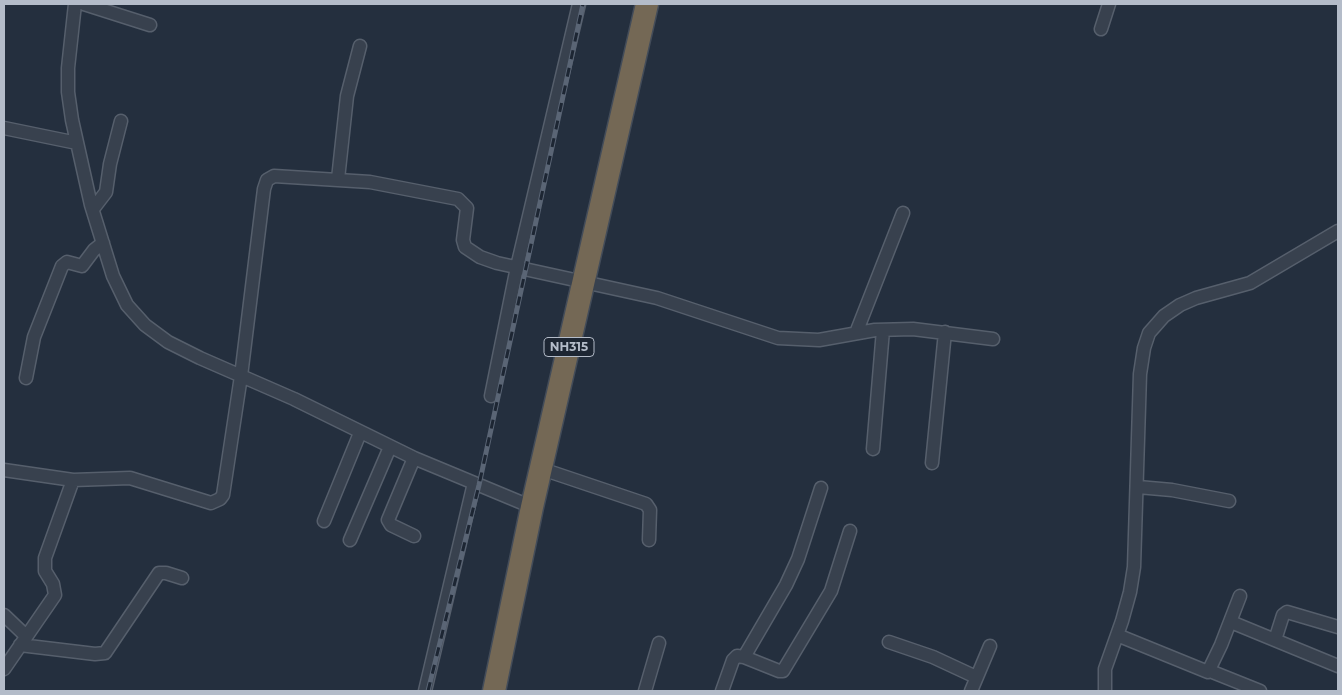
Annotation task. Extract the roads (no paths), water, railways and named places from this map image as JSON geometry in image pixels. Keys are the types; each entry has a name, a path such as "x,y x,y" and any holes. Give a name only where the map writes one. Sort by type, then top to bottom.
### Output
{"highway":[{"name":"NH315","path":"494,691 532,507 647,4"}],"street":[{"path":"75,4 70,44 68,92 77,143 112,276 127,305 145,325 168,342 294,399 360,433 414,458 532,507"},
{"path":"84,4 150,25"},
{"path":"491,396 517,267 578,4"},
{"path":"1102,29 1109,4"},
{"path":"338,179 346,96 360,46"},
{"path":"93,209 106,192 110,164 121,121"},
{"path":"4,128 77,143"},
{"path":"4,470 72,480 130,478 212,503 216,502 223,495 241,376 265,184 274,176 370,182 458,199 467,208 463,240 469,252 497,263 682,304 732,325 778,338 819,340 856,333 912,329 993,339"},
{"path":"856,333 903,213"},
{"path":"1105,691 1105,669 1130,592 1138,488 1140,374 1146,340 1153,328 1164,316 1180,305 1196,298 1250,283 1338,231"},
{"path":"26,378 34,337 62,266 66,262 82,266 94,250 103,243"},
{"path":"873,449 883,330"},
{"path":"932,463 945,332"},
{"path":"324,521 360,433"},
{"path":"350,540 390,447"},
{"path":"414,458 388,520 391,525 414,536"},
{"path":"542,469 646,504 650,510 649,540"},
{"path":"4,669 55,595 45,571 45,558 72,480"},
{"path":"425,691 474,483"},
{"path":"744,657 786,586 798,559 822,488"},
{"path":"1138,488 1172,490 1229,501"},
{"path":"722,691 733,660 737,656 783,671 831,591 850,531"},
{"path":"4,615 23,641 95,654 105,653 158,573 162,572 182,578"},
{"path":"1210,671 1240,596"},
{"path":"1275,640 1283,615 1287,612 1338,627"},
{"path":"1231,622 1338,666"},
{"path":"1117,635 1204,672 1210,671 1260,691"},
{"path":"889,642 933,657 976,677"},
{"path":"644,691 660,643"},
{"path":"972,691 990,646"}],"railway":[{"path":"428,691 479,485 583,4"}]}
